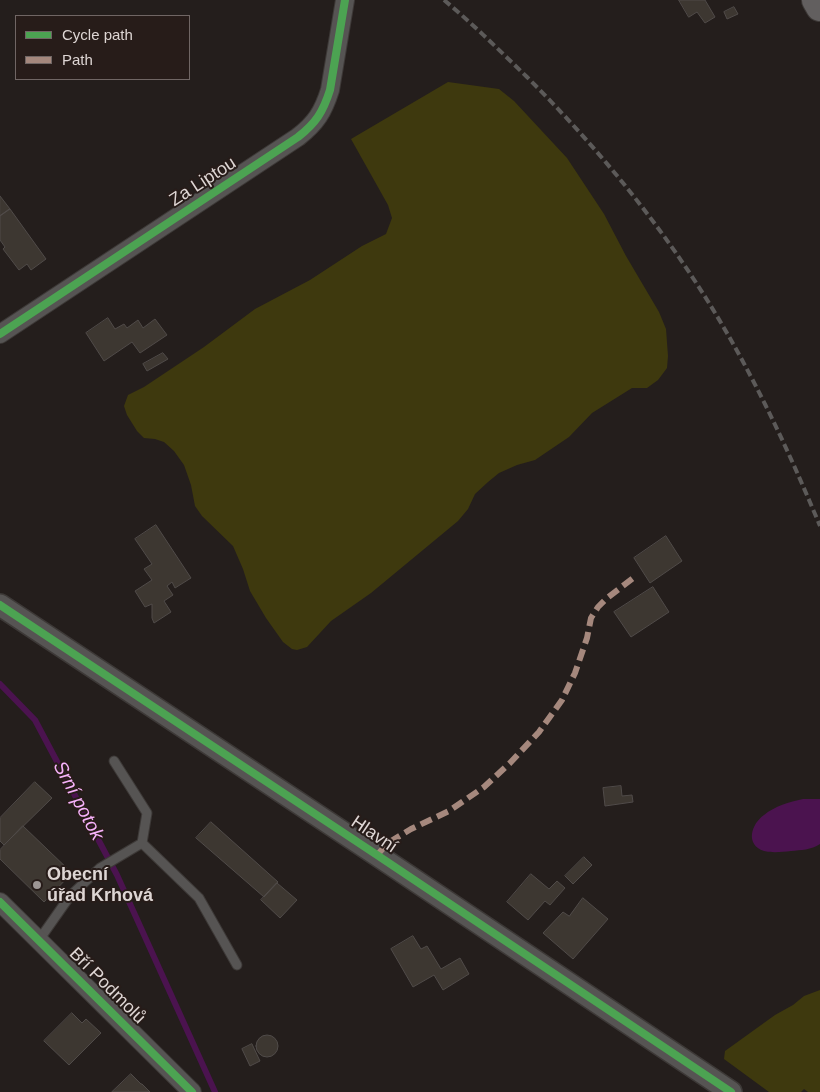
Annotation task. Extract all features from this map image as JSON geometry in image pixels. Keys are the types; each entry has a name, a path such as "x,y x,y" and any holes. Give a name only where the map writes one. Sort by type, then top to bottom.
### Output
{"main road":[{"path":"816,0 820,7"}],"street":[{"name":"Za Liptou","path":"0,334 312,126 326,103 330,90 345,0"},
{"name":"Hlavní","path":"0,605 731,1092"},
{"name":"Bří Podmolů","path":"0,902 192,1092"}],"lane":[{"path":"39,940 70,896 100,868 142,843 148,813 114,761"},
{"path":"142,843 199,898 237,965"}],"shaded area":[{"path":"448,82 499,89 514,101 567,158 604,214 659,312 666,329 667,368 658,380 647,388 632,388 592,413 569,437 535,460 499,473 475,494 468,509 458,521 371,593 331,621 307,647 297,650 292,649 283,642 250,591 233,546 202,516 195,506 191,485 184,465 174,451 164,442 144,438 127,415 124,406 128,395 144,387 204,347 255,309 310,280 362,246 386,234 392,218 388,205 351,139"},
{"path":"803,799 820,799 820,844 806,849 767,852 754,844 752,839 753,829 759,819 777,807"},
{"path":"820,990 820,1092 808,1092 804,1089 801,1092 769,1092 724,1059 725,1051 775,1015 804,996"}],"building":[{"path":"679,0 705,0 715,17 705,23 697,12 689,17"},
{"path":"734,7 738,14 727,19 724,12"},
{"path":"0,196 10,209 0,216"},
{"path":"10,209 46,259 31,270 27,264 19,270 3,249 5,247 0,240 0,216"},
{"path":"108,318 115,329 124,324 127,328 138,320 143,328 155,319 167,335 140,353 132,342 104,361 86,333"},
{"path":"163,353 168,359 147,371 143,364"},
{"path":"156,525 191,578 175,588 172,582 167,586 173,595 164,601 171,612 154,623 152,604 145,607 135,591 152,580 144,569 152,564 135,539"},
{"path":"666,536 682,561 650,583 634,558"},
{"path":"653,587 669,612 631,637 614,612"},
{"path":"35,782 52,798 4,845 0,841 0,818"},
{"path":"621,786 622,796 632,795 633,802 605,806 603,788"},
{"path":"211,822 278,882 264,897 196,838"},
{"path":"23,826 72,873 44,902 0,859 0,850"},
{"path":"584,857 592,865 573,884 565,876"},
{"path":"531,874 549,889 557,881 565,888 550,905 545,901 528,920 507,902"},
{"path":"277,883 297,900 280,918 261,900"},
{"path":"583,898 608,919 573,959 543,933 563,912 569,916"},
{"path":"413,936 421,949 427,946 441,969 460,958 469,974 443,990 434,975 413,987 391,949"},
{"path":"72,1013 82,1023 86,1019 101,1033 69,1065 44,1041"},
{"path":"267,1035 275,1038 278,1046 275,1054 267,1057 259,1054 256,1046 259,1038"},
{"path":"252,1044 260,1061 250,1066 242,1049"},
{"path":"131,1074 150,1092 112,1092"}],"waterway":[{"name":"Srní potok","path":"0,684 35,720 117,875 215,1092"}],"railway":[{"path":"444,0 476,28 553,103 625,185 669,243 709,303 755,384 820,526"}],"marked path":[{"path":"377,855 388,843 411,829 449,811 484,787 539,732 562,700 575,673 587,638 591,618 606,599 637,575"}],"cycle path":[{"path":"0,334 298,137 310,127 322,111 330,90 345,0"},
{"path":"0,605 731,1092"},
{"path":"0,902 192,1092"}],"place":[{"name":"Obecní úřad Krhová","path":"37,885"}]}
